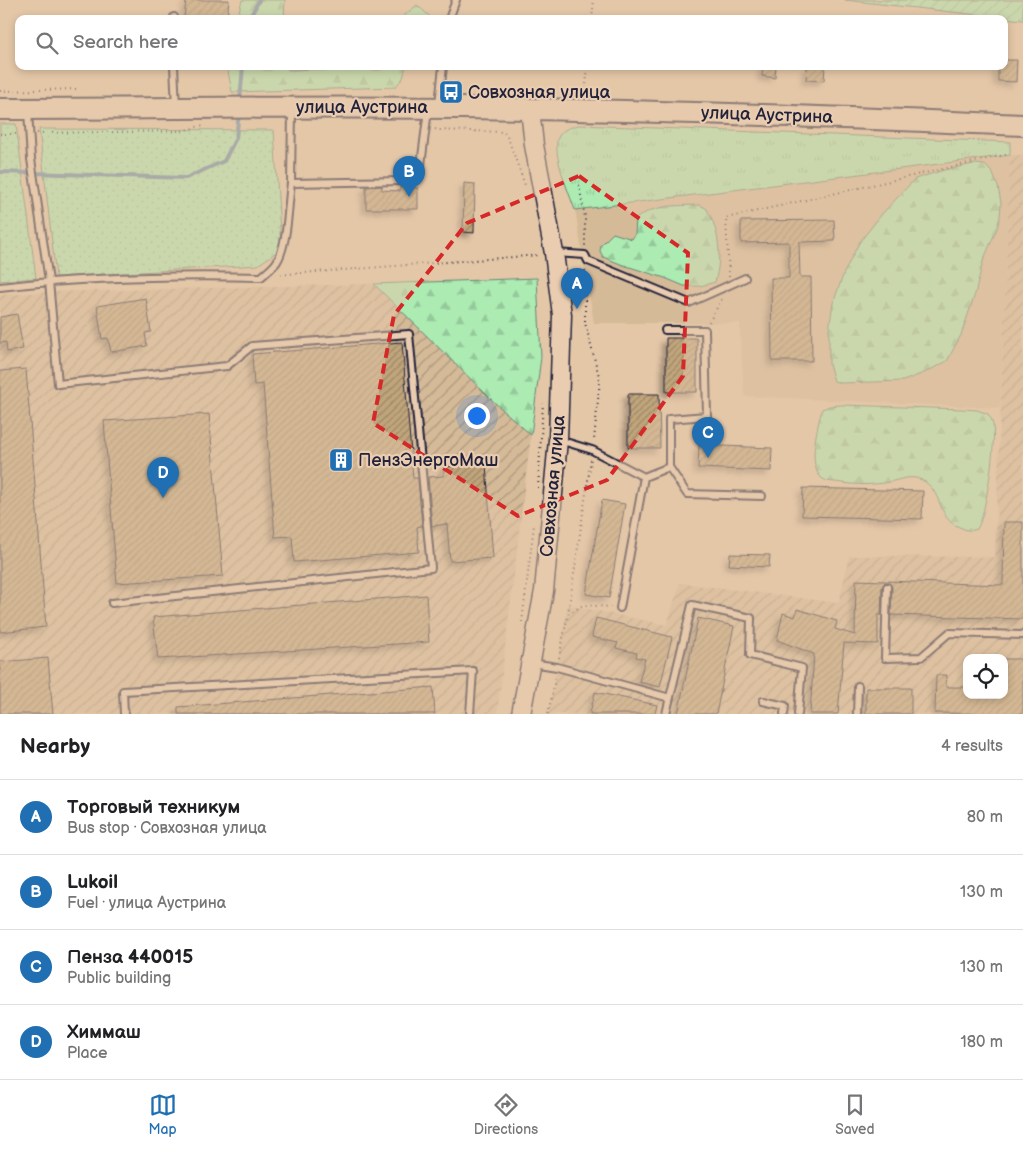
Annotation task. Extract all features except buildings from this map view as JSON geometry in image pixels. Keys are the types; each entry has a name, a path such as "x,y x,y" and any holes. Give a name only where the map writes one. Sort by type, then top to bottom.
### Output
{"main road":[{"name":"улица Аустрина","path":"0,109 292,107 431,112 530,109 802,116 1023,125"},
{"name":"Совхозная улица","path":"522,714 544,591 558,440 562,315 548,254 530,109"}],"lane":[{"path":"450,15 456,0"},
{"path":"174,70 176,108"},
{"path":"291,183 404,181 412,176 421,165 431,112 442,70"},
{"path":"0,287 49,281 184,276 261,276 276,264 285,237 291,183 292,107"},
{"path":"28,109 31,159 49,281 58,384 227,366 252,346 409,334 431,568 112,602"},
{"path":"548,254 585,255 588,261 689,303 745,278"},
{"path":"665,330 705,330 706,416 669,419 669,467 687,494 762,496"},
{"path":"558,440 592,450 644,477 669,467"},
{"path":"620,608 644,477"},
{"path":"887,587 885,658 921,657 948,633 1023,635"},
{"path":"666,714 692,605 752,618 750,655 802,668 798,714"},
{"path":"531,663 557,667 670,698"},
{"path":"124,714 123,691 473,671 470,714"},
{"path":"857,714 858,686"},
{"path":"763,701 785,706 784,714"}],"path":[{"path":"592,15 594,0"},
{"path":"585,111 588,70"},
{"path":"0,91 76,89"},
{"path":"431,112 437,130 504,132 508,138 526,188"},
{"path":"0,134 181,130 209,124"},
{"path":"705,330 729,285 726,218 1009,154"},
{"path":"548,714 568,614 592,450 600,380 585,323 584,217 579,185"},
{"path":"261,276 548,254"},
{"path":"538,490 544,403"},
{"path":"522,626 535,519"},
{"path":"568,614 583,605 620,608"}],"highlighted area":[{"path":"579,176 688,253 683,376 607,480 518,516 373,423 394,315 467,223"}],"shaded area":[{"path":"1010,155 1000,408 744,396 740,323 594,323 575,210"},
{"path":"1010,155 1023,155 1023,714 548,714 568,605 667,625 680,583 839,603 849,556 995,557"},
{"path":"374,284 494,402 531,435 497,714 0,714 0,295 47,292"}],"green space":[{"path":"242,0 285,0 284,15 238,15"},
{"path":"845,0 1023,0 1023,20 1008,18 1008,15 978,15"},
{"path":"417,5 428,15 405,15"},
{"path":"228,70 405,70 403,78 395,87 232,92"},
{"path":"0,124 16,124 36,278 0,281"},
{"path":"579,125 1010,142 1010,155 575,210 559,162 557,143 559,136 563,132"},
{"path":"39,129 274,130 281,249 258,265 56,277"},
{"path":"974,164 985,165 993,174 1001,203 1000,216 983,261 975,294 961,335 947,361 903,381 841,383 834,381 829,364 829,330 833,303 844,273 859,243 882,214 915,179 944,170"},
{"path":"699,205 706,208 717,235 719,263 715,282 700,286 684,286 603,257 600,251 601,245 613,233 632,239 635,234 636,219 643,214 658,208"},
{"path":"537,278 541,357 531,435 494,402 374,284"},
{"path":"841,405 962,409 977,410 988,414 992,420 994,434 992,462 984,509 977,529 968,530 952,523 944,513 933,489 917,478 874,484 847,484 827,481 820,476 816,469 814,448 822,409"}],"waterway":[{"path":"251,15 259,0"},
{"path":"240,101 243,70"},
{"path":"0,172 186,178 224,161 236,138 239,113"}],"place":[{"name":"Совхозная улица","path":"451,92"},
{"name":"Lukoil","path":"409,197"},
{"name":"Торговый техникум","path":"577,309"},
{"name":"Пенза 440015","path":"708,458"},
{"name":"ПензЭнергоМаш","path":"341,460"},
{"name":"Химмаш","path":"163,498"}]}
